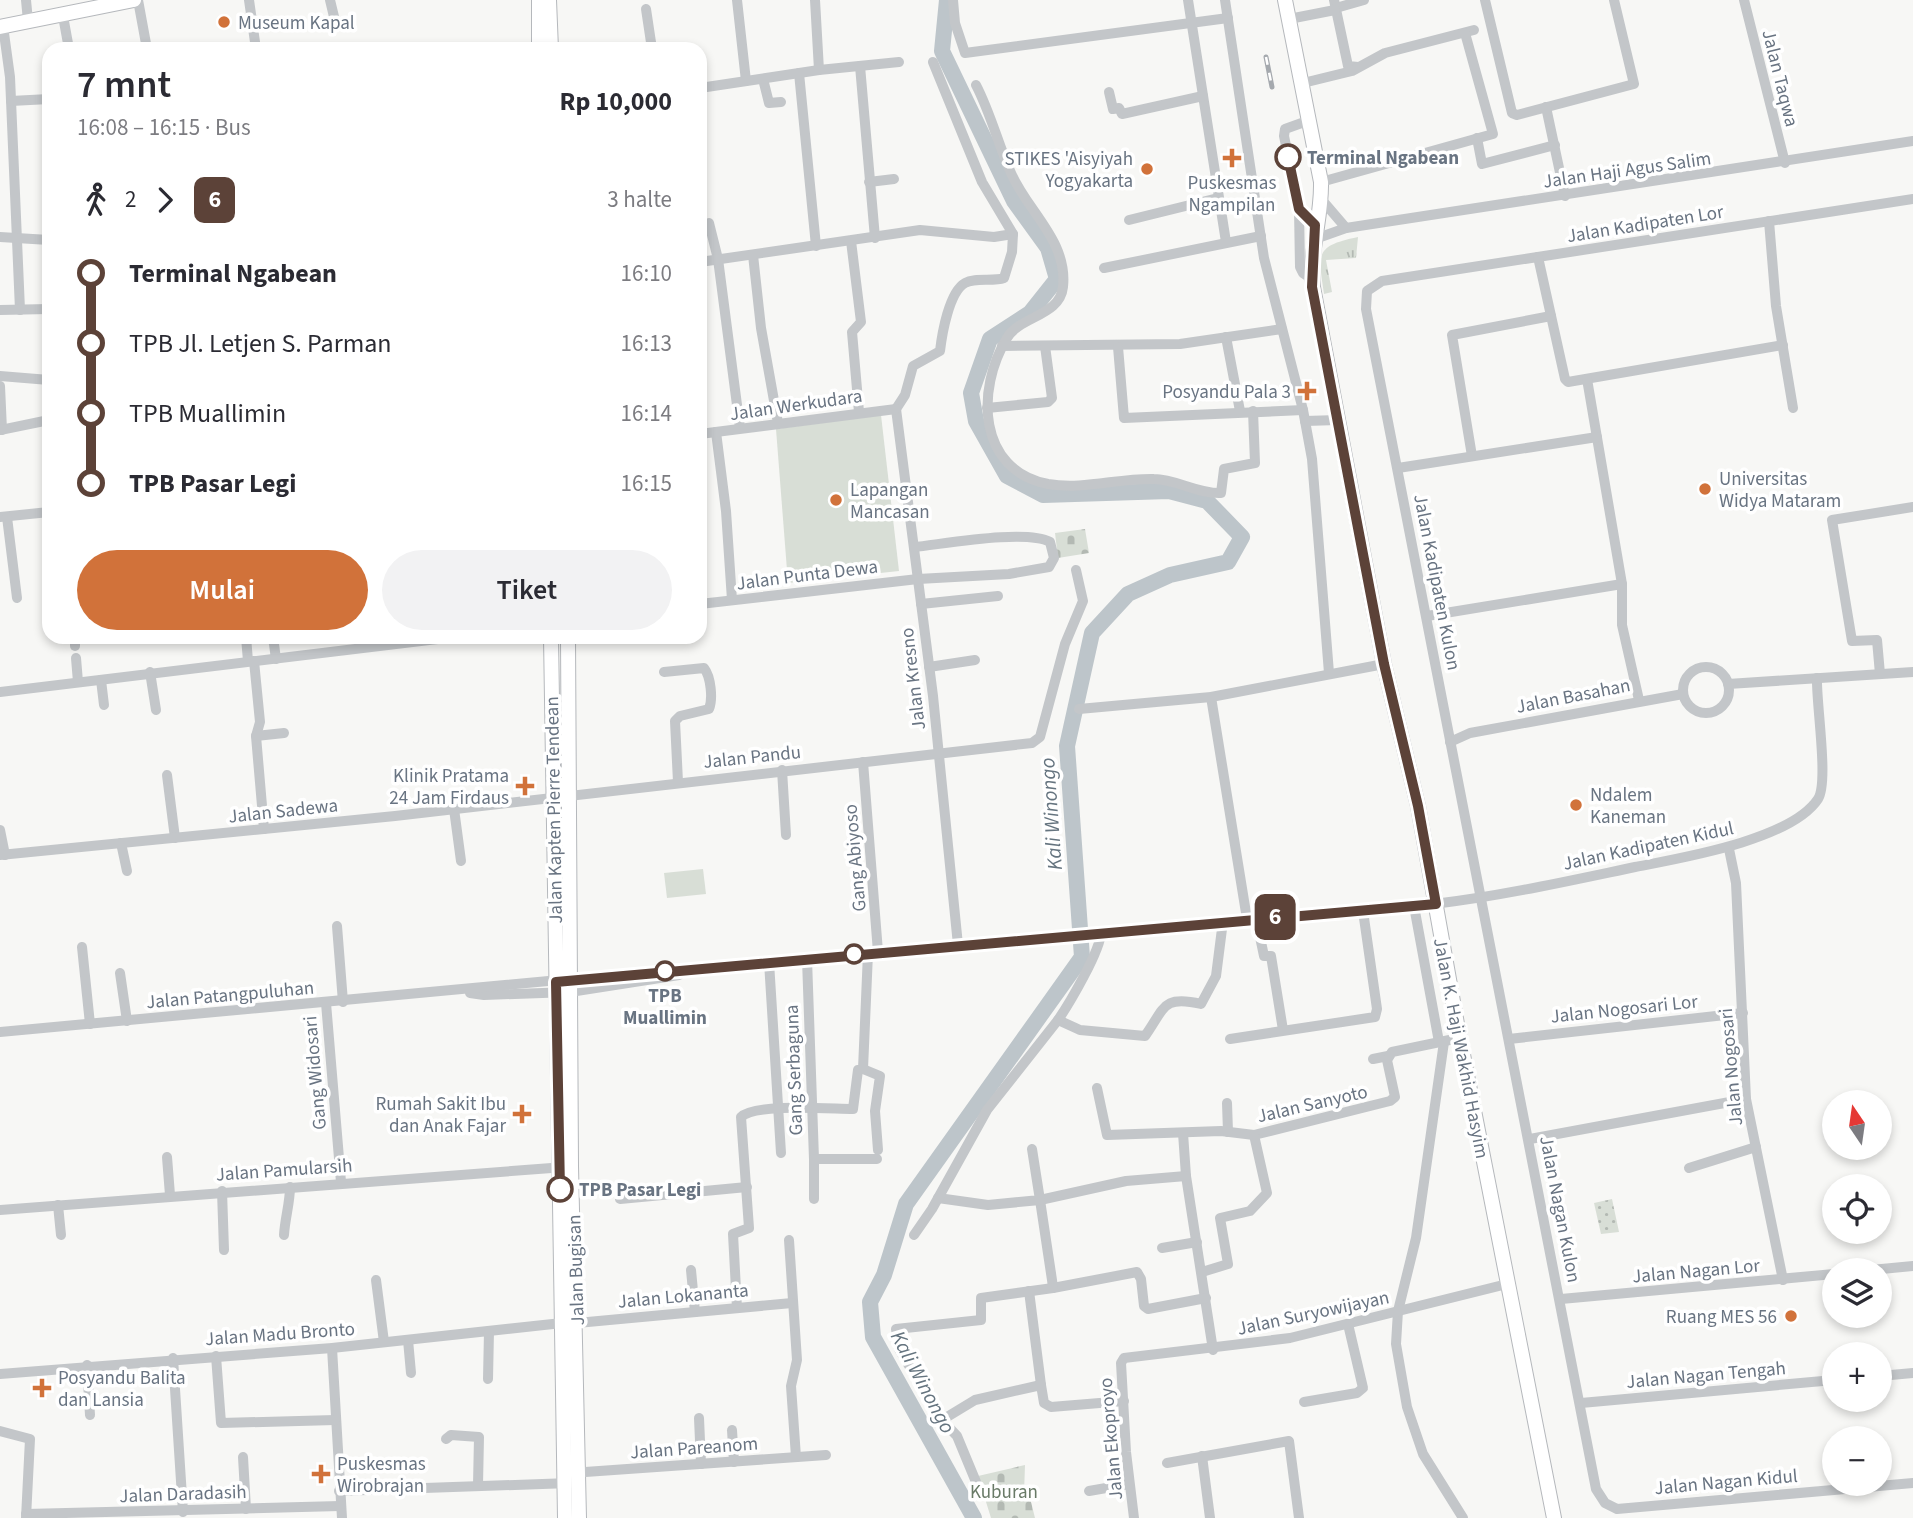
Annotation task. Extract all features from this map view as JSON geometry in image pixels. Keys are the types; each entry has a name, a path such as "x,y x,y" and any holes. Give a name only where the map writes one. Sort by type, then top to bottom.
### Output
{"main road":[{"path":"1,26 136,0"},
{"path":"539,0 539,42"},
{"path":"549,0 551,42"},
{"name":"Jalan K. Haji Wakhid Hasyim","path":"1285,0 1321,182 1322,200 1315,232 1312,279 1384,664 1418,806 1459,1038 1536,1436 1534,1443 1546,1518"},
{"name":"Jalan Kapten Pierre Tendean","path":"551,644 552,797 563,987"},
{"name":"Jalan Kapten Pierre Tendean","path":"563,987 569,796 568,644"},
{"name":"Jalan Bugisan","path":"563,987 572,1482 579,1518"},
{"name":"Jalan K. Haji Wakhid Hasyim","path":"1536,1436 1541,1442 1554,1518"},
{"name":"Jalan Bugisan","path":"565,1518 572,1482"}],"street":[{"path":"26,0 28,21"},
{"path":"136,0 145,42"},
{"path":"249,0 255,42"},
{"path":"330,0 335,25"},
{"path":"737,0 746,81"},
{"path":"815,0 819,70"},
{"path":"953,0 955,23 965,54 1228,18"},
{"path":"1188,0 1226,242"},
{"path":"1225,0 1261,236 1312,459 1329,673"},
{"path":"1289,19 1364,0"},
{"path":"1485,0 1513,114 1634,84 1614,0"},
{"name":"Jalan Taqwa","path":"1744,0 1785,163"},
{"path":"1335,6 1348,66 1355,69"},
{"path":"646,9 651,42"},
{"path":"63,16 68,42"},
{"path":"1,26 11,101 20,310"},
{"path":"1303,83 1355,69 1385,53 1470,32 1493,134 1321,182"},
{"path":"707,87 819,70 899,62"},
{"path":"896,409 905,395 914,366 940,351 948,312 962,285 1006,276 1012,252 1013,234 978,173 933,62"},
{"path":"860,66 875,238"},
{"path":"799,73 816,246"},
{"path":"762,79 769,103 781,102"},
{"path":"976,85 995,125 1012,176 1059,252 1063,275 1061,295 1057,302 1013,330 993,366 987,408 989,434 996,447 1018,471 1032,479 1062,485 1160,479 1213,494 1223,490 1222,478 1226,467 1255,463 1253,411"},
{"path":"1110,92 1113,108 1119,108 1122,114 1203,96"},
{"path":"11,101 42,99"},
{"path":"1546,107 1565,196"},
{"path":"1310,120 1291,125 1284,132 1299,209 1300,267 1312,279"},
{"path":"1477,138 1482,164 1555,145"},
{"name":"Jalan Haji Agus Salim","path":"1315,232 1785,163 1913,141"},
{"path":"869,182 894,179"},
{"path":"1129,220 1218,198"},
{"name":"Jalan Kadipaten Lor","path":"1382,281 1913,199"},
{"path":"1322,200 1346,228"},
{"path":"1299,209 1315,232"},
{"path":"1769,221 1776,306 1793,408"},
{"path":"709,223 718,260 740,428"},
{"path":"707,261 920,230 993,237 1013,234"},
{"path":"1104,268 1261,236"},
{"path":"0,237 42,240"},
{"path":"851,241 861,322 852,332 859,412"},
{"path":"754,255 761,328 778,423"},
{"path":"1538,257 1564,379 1571,382 1783,345"},
{"name":"Jalan Kadipaten Kulon","path":"1382,281 1367,291 1366,309 1482,897"},
{"path":"0,310 42,309"},
{"path":"1472,456 1452,335 1551,316"},
{"path":"1002,346 1190,343 1282,329"},
{"path":"1226,337 1240,411"},
{"path":"987,408 1048,402 1052,398 1045,346"},
{"path":"1118,346 1124,418 1253,411 1338,420"},
{"path":"0,376 42,379"},
{"path":"1587,379 1622,583 1622,625 1639,700"},
{"path":"0,386 1,430 42,421"},
{"name":"Jalan Werkudara","path":"707,434 896,409"},
{"name":"Jalan Kresno","path":"896,409 939,753 958,944"},
{"path":"716,432 727,520 732,600"},
{"path":"1398,468 1597,437"},
{"path":"1880,674 1877,640 1852,641 1832,520 1913,507"},
{"path":"17,598 4,517 42,513"},
{"name":"Jalan Punta Dewa","path":"707,603 918,579 1018,573 1049,567 1055,558 1050,542 1042,538 1003,538 914,547"},
{"name":"Jalan Pandu","path":"569,796 1037,741 1065,644 1083,601 1076,570"},
{"path":"1427,616 1471,611 1622,583"},
{"path":"921,604 998,596"},
{"path":"247,644 260,722 256,736 264,829"},
{"path":"274,644 276,659"},
{"path":"0,692 149,672 276,659 366,644"},
{"path":"76,658 78,682"},
{"path":"929,667 975,660"},
{"path":"1079,709 1211,696 1384,664"},
{"path":"1702,667 1715,669 1728,684 1727,699 1710,712 1689,707 1683,694 1689,674 1702,667"},
{"path":"664,672 704,668 708,673 711,702 709,709 680,716 675,721 678,782"},
{"path":"149,672 156,710"},
{"path":"1728,684 1913,672"},
{"name":"Jalan Kadipaten Kidul","path":"958,944 1436,904 1729,849 1787,822 1813,805 1821,795 1823,782 1817,678"},
{"path":"102,680 104,705"},
{"name":"Jalan Basahan","path":"1450,742 1470,733 1683,694"},
{"path":"1211,696 1252,919 1264,956 1271,956 1283,1030"},
{"name":"Jalan Basahan","path":"1448,728 1470,733"},
{"path":"256,736 284,733"},
{"name":"Gang Abiyoso","path":"812,1108 853,1109 858,1070 863,1069 873,952 863,762"},
{"path":"782,770 786,835"},
{"path":"167,775 175,838"},
{"name":"Jalan Sadewa","path":"3,855 569,796"},
{"path":"454,809 461,861"},
{"path":"0,830 3,855"},
{"path":"121,844 127,871"},
{"name":"Jalan Nogosari","path":"1729,849 1736,883 1746,1099 1783,1280"},
{"name":"Jalan Nagan Kulon","path":"1482,897 1596,1489 1610,1507 1626,1508"},
{"path":"1414,906 1441,1042 1416,1238 1398,1311 1396,1343 1412,1423 1423,1454 1464,1518"},
{"path":"1230,1039 1375,1017 1377,1009 1363,911"},
{"path":"1058,1020 1080,1030 1145,1036 1164,1004 1174,1000 1201,1004 1216,976 1223,921"},
{"path":"337,926 343,1002"},
{"path":"914,1235 988,1110 1058,1020 1083,979 1101,941 1099,932"},
{"name":"Jalan Patangpuluhan","path":"0,1032 463,991 484,995 563,987 656,971 687,972 958,944"},
{"path":"82,947 90,1024"},
{"name":"Gang Serbaguna","path":"807,959 814,1159 878,1155 875,1111 880,1076 863,1069"},
{"path":"769,962 780,1153"},
{"path":"120,973 127,1021"},
{"name":"Gang Widosari","path":"326,1003 341,1182"},
{"name":"Jalan Nogosari Lor","path":"1509,1039 1743,1013"},
{"path":"1373,1059 1388,1056 1397,1050 1459,1038"},
{"name":"Jalan Sanyoto","path":"1097,1088 1107,1135 1228,1132 1254,1135 1390,1101 1395,1097 1388,1056"},
{"path":"1530,1139 1746,1099"},
{"path":"1227,1103 1228,1132"},
{"path":"737,1308 733,1234 749,1228 742,1144 743,1114 812,1108"},
{"path":"1183,1133 1186,1176 1213,1350"},
{"path":"1202,1272 1232,1263 1219,1219 1250,1211 1267,1193 1254,1135"},
{"path":"1689,1168 1756,1147"},
{"path":"1032,1149 1053,1288"},
{"path":"167,1157 170,1195"},
{"path":"814,1159 814,1199"},
{"name":"Jalan Pamularsih","path":"0,1210 565,1167"},
{"path":"938,1198 988,1205 1040,1200 1126,1181 1186,1176"},
{"path":"284,1235 286,1209 290,1203 289,1187"},
{"path":"620,1199 747,1187"},
{"path":"222,1191 223,1250"},
{"path":"58,1205 61,1235"},
{"path":"789,1240 797,1360 791,1386 796,1457"},
{"path":"1163,1248 1197,1242"},
{"path":"1892,1268 1913,1266"},
{"path":"691,1270 695,1312"},
{"path":"981,1494 957,1436 942,1420 899,1349 896,1329 981,1320 981,1298 1137,1272 1141,1279 1143,1300 1148,1309 1206,1298"},
{"name":"Jalan Nagan Lor","path":"1561,1299 1822,1275"},
{"path":"376,1280 384,1342"},
{"name":"Jalan Suryowijayan","path":"1124,1358 1213,1350 1290,1338 1507,1284"},
{"path":"1029,1291 1044,1402 1051,1407 1124,1401"},
{"name":"Jalan Lokananta","path":"570,1323 792,1303"},
{"name":"Jalan Madu Bronto","path":"0,1374 87,1365 332,1348 570,1323"},
{"path":"1304,1402 1357,1393 1363,1388 1348,1325"},
{"path":"488,1379 489,1331"},
{"path":"408,1340 411,1373"},
{"path":"332,1348 340,1503"},
{"path":"216,1356 221,1423 335,1420"},
{"name":"Jalan Ekoproyo","path":"1124,1358 1121,1363 1129,1484 1134,1518"},
{"path":"173,1359 183,1511"},
{"path":"87,1365 90,1415"},
{"path":"1892,1375 1913,1373"},
{"name":"Jalan Nagan Tengah","path":"1581,1403 1822,1381"},
{"path":"942,1420 975,1400 1041,1385"},
{"path":"699,1418 701,1464"},
{"path":"732,1430 734,1462"},
{"path":"0,1431 30,1439 26,1516"},
{"path":"446,1439 450,1435 479,1437 478,1485"},
{"path":"1167,1463 1291,1442 1299,1518"},
{"name":"Jalan Pareanom","path":"572,1482 701,1464 826,1455"},
{"path":"1202,1456 1210,1518"},
{"path":"243,1457 246,1509"},
{"name":"Jalan Daradasih","path":"26,1516 104,1516 246,1509 305,1513 340,1503 478,1485 572,1482"},
{"name":"Jalan Daradasih","path":"340,1503 572,1482"},
{"name":"Jalan Nagan Kidul","path":"1626,1508 1913,1483"},
{"path":"1089,1491 1129,1484"}],"green space":[{"path":"1358,237 1356,258 1326,260 1332,292 1324,294 1321,269 1323,254 1334,244"},
{"name":"Lapangan Mancasan","path":"881,415 899,571 788,583 776,429"},
{"path":"1085,529 1089,553 1058,558 1055,533"},
{"path":"703,869 706,894 667,898 664,873"},
{"path":"1612,1199 1619,1232 1601,1234 1594,1203"},
{"name":"Kuburan","path":"1025,1465 1024,1494 1030,1498 1035,1518 991,1518 978,1476"}],"waterway":[{"name":"Kali Winongo","path":"947,0 942,51 1014,201 1048,248 1057,279 1030,313 990,339 971,393 976,421 1007,476 1043,495 1169,491 1207,501 1242,537 1228,562 1170,575 1128,594 1092,633 1067,746 1082,957 906,1204 884,1275 870,1302 873,1337 974,1518"}],"railway":[{"path":"1266,57 1272,87"}],"bus line":[{"name":"6","path":"560,1189 556,982 656,971 687,972 958,944 1436,904 1418,806 1384,664 1312,287 1315,225 1299,209 1288,157"}],"place":[{"name":"Museum Kapal","path":"224,22"},
{"name":"Terminal Ngabean","path":"1288,157"},
{"name":"Puskesmas Ngampilan","path":"1232,158"},
{"name":"STIKES 'Aisyiyah Yogyakarta","path":"1147,169"},
{"name":"Posyandu Pala 3","path":"1307,391"},
{"name":"Universitas Widya Mataram","path":"1705,489"},
{"name":"Lapangan Mancasan","path":"836,500"},
{"name":"Klinik Pratama 24 Jam Firdaus","path":"525,786"},
{"name":"Ndalem Kaneman","path":"1576,805"},
{"name":"TPB Muallimin","path":"665,971"},
{"name":"Rumah Sakit Ibu dan Anak Fajar","path":"522,1114"},
{"name":"TPB Pasar Legi","path":"560,1189"},
{"name":"Ruang MES 56","path":"1791,1316"},
{"name":"Posyandu Balita dan Lansia","path":"42,1388"},
{"name":"Puskesmas Wirobrajan","path":"321,1474"}]}
